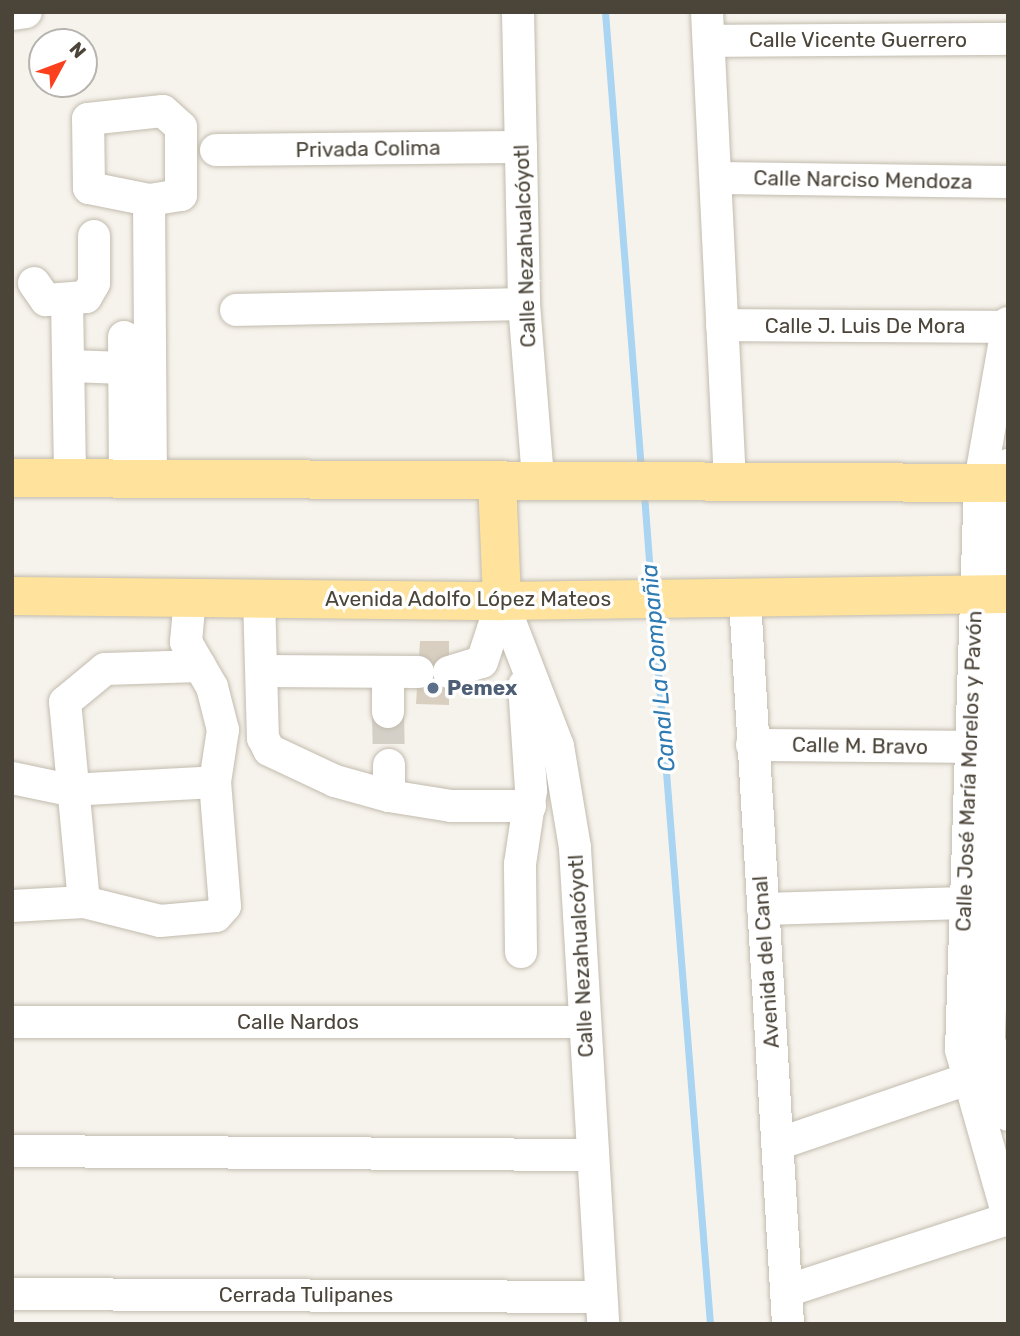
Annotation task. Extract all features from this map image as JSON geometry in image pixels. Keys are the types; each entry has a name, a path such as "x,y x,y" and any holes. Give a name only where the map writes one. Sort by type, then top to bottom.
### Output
{"main road":[{"path":"12,478 1000,478"},
{"path":"497,480 502,601"},
{"name":"Avenida Adolfo López Mateos","path":"12,596 502,601 996,595"}],"street":[{"path":"12,13 26,12"},
{"name":"Calle Nezahualcóyotl","path":"518,12 524,304 549,478"},
{"path":"708,27 722,325 719,478"},
{"name":"Calle Vicente Guerrero","path":"708,27 1008,39"},
{"name":"Privada Colima","path":"215,150 521,147"},
{"name":"Calle Narciso Mendoza","path":"717,178 1008,182"},
{"path":"138,478 149,200"},
{"path":"34,283 41,297 67,302 93,288 94,236"},
{"path":"67,302 70,478"},
{"path":"236,310 524,304"},
{"name":"Calle J. Luis De Mora","path":"722,325 1007,325"},
{"name":"Calle José María Morelos y Pavón","path":"1007,325 996,595 989,1074 1008,1115"},
{"path":"70,366 124,353 138,478"},
{"name":"Calle José María Morelos y Pavón","path":"996,595 967,747 965,903 1008,1217"},
{"path":"12,906 84,902 160,921 221,912 224,853 215,782 223,730 200,666 185,634 190,597"},
{"path":"260,597 262,671 269,750 335,781 389,796 451,806 530,806"},
{"name":"Avenida del Canal","path":"745,600 788,1324"},
{"path":"262,671 418,672 482,662 502,601"},
{"name":"Calle Nezahualcóyotl","path":"502,601 560,759 575,848 601,1310"},
{"path":"521,952 520,864 530,806 523,664"},
{"path":"84,902 69,790 63,713 72,694 105,669 200,666"},
{"path":"388,712 418,672"},
{"name":"Calle M. Bravo","path":"752,745 967,747"},
{"path":"389,765 389,796"},
{"path":"12,778 69,790 215,782"},
{"path":"763,909 965,903"},
{"name":"Calle Nardos","path":"12,1022 585,1022"},
{"path":"778,1144 989,1074"},
{"path":"12,1151 591,1155"},
{"path":"786,1291 1008,1217"},
{"name":"Cerrada Tulipanes","path":"12,1294 601,1310"}],"building":[{"name":"Pemex","path":"420,641 449,641 449,705 416,704"}],"waterway":[{"name":"Canal La Compañia","path":"605,12 641,468"},
{"name":"Canal La Compañia","path":"644,494 651,587"},
{"name":"Canal La Compañia","path":"653,609 710,1324"}],"tunnel":[{"path":"388,712 389,765"}],"place":[{"name":"Pemex","path":"433,688"}]}
